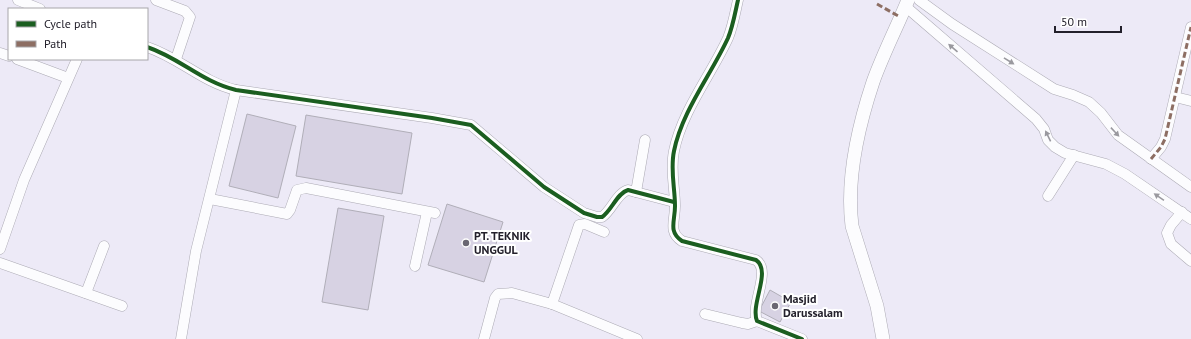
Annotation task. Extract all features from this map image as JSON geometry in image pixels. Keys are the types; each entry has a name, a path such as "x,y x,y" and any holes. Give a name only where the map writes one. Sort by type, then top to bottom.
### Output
{"main road":[{"path":"884,339 877,306 854,234 850,197 855,155 865,107 873,81 906,3"}],"street":[{"path":"18,0 38,8"},
{"path":"156,0 185,11 190,17 176,59"},
{"path":"738,0 728,37 690,109 674,149 672,169 674,202 672,226 674,234 677,238 701,247 756,260 760,263 762,266 761,285 754,311 757,321"},
{"path":"919,0 952,24 1054,90 1073,95 1089,102 1101,113 1118,135 1191,187"},
{"path":"906,3 1036,119 1044,129 1048,140 1055,147 1065,153 1106,164 1125,174 1191,219"},
{"path":"1152,159 1165,139 1191,27"},
{"path":"148,47 176,59 209,81 236,90 432,118 470,126 477,129 506,157 544,187 591,216 597,217 606,214 623,192 628,190 674,202"},
{"path":"20,60 68,78"},
{"path":"0,249 24,180 77,60"},
{"path":"181,339 196,251 236,90"},
{"path":"1175,97 1191,101"},
{"path":"636,192 645,140"},
{"path":"1048,196 1074,155"},
{"path":"210,199 287,214 290,210 297,190 306,188 431,212 415,266"},
{"path":"1182,212 1171,225 1167,233 1171,244 1191,260"},
{"path":"552,304 579,225 585,224 604,232"},
{"path":"86,293 104,246"},
{"path":"0,263 122,306"},
{"path":"484,339 495,298 498,294 512,293 552,304 637,339"},
{"path":"705,314 742,324 757,321 802,339"}],"building":[{"path":"247,114 296,126 278,198 229,186"},
{"path":"306,115 412,133 402,194 296,176"},
{"name":"PT. TEKNIK UNGGUL","path":"447,204 503,222 484,282 428,265"},
{"path":"338,208 384,216 368,310 322,302"},
{"name":"Masjid Darussalam","path":"770,290 791,302 780,322 759,311"}],"marked path":[{"path":"877,4 900,17"},
{"path":"1151,159 1161,147 1165,139 1191,27"}],"cycle path":[{"path":"738,0 733,24 728,38 690,107 678,136 672,165 675,206 673,226 675,234 682,241 756,260 760,265 762,272 762,280 756,306 757,321 802,339"},
{"path":"148,47 170,57 212,81 236,90 471,125 544,187 584,213 597,217 602,217 606,214 621,194 628,190 674,202"}],"place":[{"name":"PT. TEKNIK UNGGUL","path":"466,243"},
{"name":"Masjid Darussalam","path":"775,306"}]}
